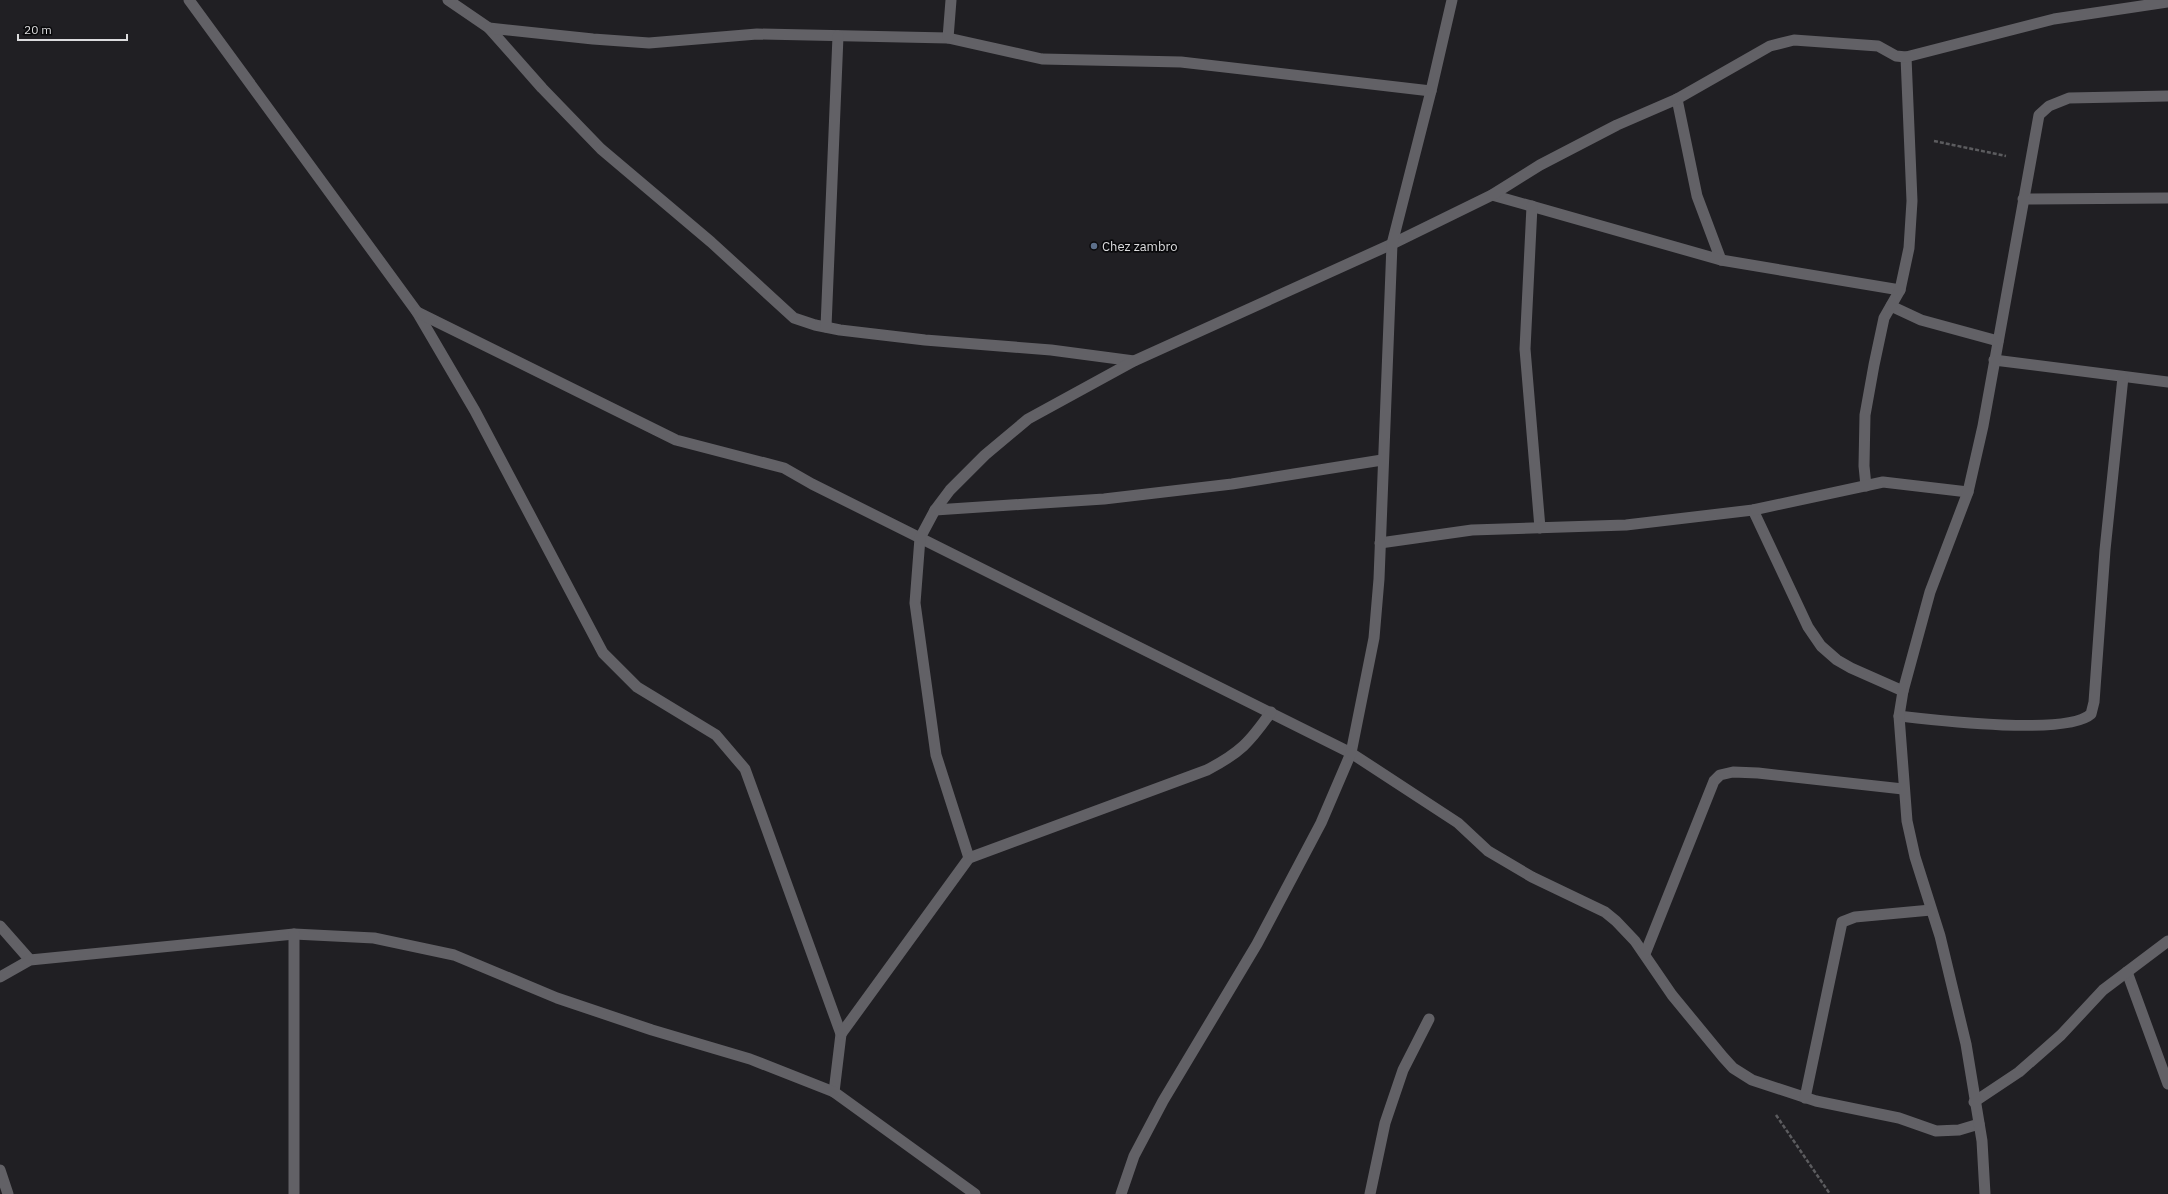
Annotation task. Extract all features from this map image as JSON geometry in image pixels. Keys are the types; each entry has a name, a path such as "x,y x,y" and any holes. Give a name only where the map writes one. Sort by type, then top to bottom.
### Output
{"street":[{"path":"189,0 417,312 475,411 603,653 637,687 716,735 745,769 841,1034 834,1092"},
{"path":"448,0 489,28 542,88 601,149 711,242 794,318 826,327 925,340 1051,350 1134,361"},
{"path":"948,38 950,0"},
{"path":"1121,1194 1138,1149 1163,1101 1257,944 1321,823 1351,753 1374,638 1380,543 1382,460 1392,244 1431,91 1452,0"},
{"path":"969,858 936,755 915,603 920,538 935,510 950,490 985,456 1028,419 1134,361 1392,244 1492,195 1540,165 1616,125 1677,99 1759,52 1782,42 1794,40 1878,46 1896,56 1906,57 2054,19 2168,2"},
{"path":"489,28 593,39 649,43 757,34 948,38 1042,59 1181,62 1431,91"},
{"path":"826,327 838,36"},
{"path":"1866,486 1864,466 1865,414 1883,324 1900,290 1910,240 1912,201 1911,136 1906,57"},
{"path":"1985,1194 1982,1141 1974,1102 1966,1044 1940,936 1915,857 1903,789 1899,716 1903,691 1930,592 1968,492 1983,426 2039,115 2044,109 2056,102 2068,98 2168,96"},
{"path":"1677,99 1697,196 1721,260"},
{"path":"1492,195 1721,260 1900,290"},
{"path":"2023,199 2168,198"},
{"path":"1532,206 1525,349 1540,528"},
{"path":"1891,306 1921,320 1998,341"},
{"path":"417,312 676,440 784,468 812,484 1351,753 1458,823 1488,851 1532,877 1605,912 1626,931 1645,954 1672,995 1722,1057 1734,1068 1752,1080 1805,1098 1899,1118 1942,1132 1959,1130 1979,1124"},
{"path":"1994,360 2168,382"},
{"path":"1899,716 1972,724 2015,725 2065,723 2083,719 2091,714 2094,702 2105,550 2123,377"},
{"path":"935,510 1104,499 1232,484 1382,460"},
{"path":"1380,543 1472,530 1626,525 1753,510 1883,482 1968,492"},
{"path":"1753,510 1808,627 1821,646 1837,660 1851,668 1903,691"},
{"path":"841,1034 969,858 1207,770 1231,758 1253,738 1271,712"},
{"path":"1645,954 1714,781 1720,775 1733,772 1758,773 1903,789"},
{"path":"1805,1098 1842,922 1855,917 1931,910"},
{"path":"0,926 30,960"},
{"path":"294,934 294,1194"},
{"path":"0,977 30,960 294,934 374,938 454,955 557,998 652,1030 750,1058 834,1092 975,1194"},
{"path":"1974,1102 2019,1072 2061,1035 2103,990 2168,941"},
{"path":"2127,972 2168,1084"},
{"path":"1370,1194 1385,1123 1403,1070 1429,1019"},
{"path":"0,1170 8,1194"}],"path":[{"path":"1911,136 2031,162"},
{"path":"1752,1080 1830,1194"}],"place":[{"name":"Chez zambro","path":"1094,246"}]}
